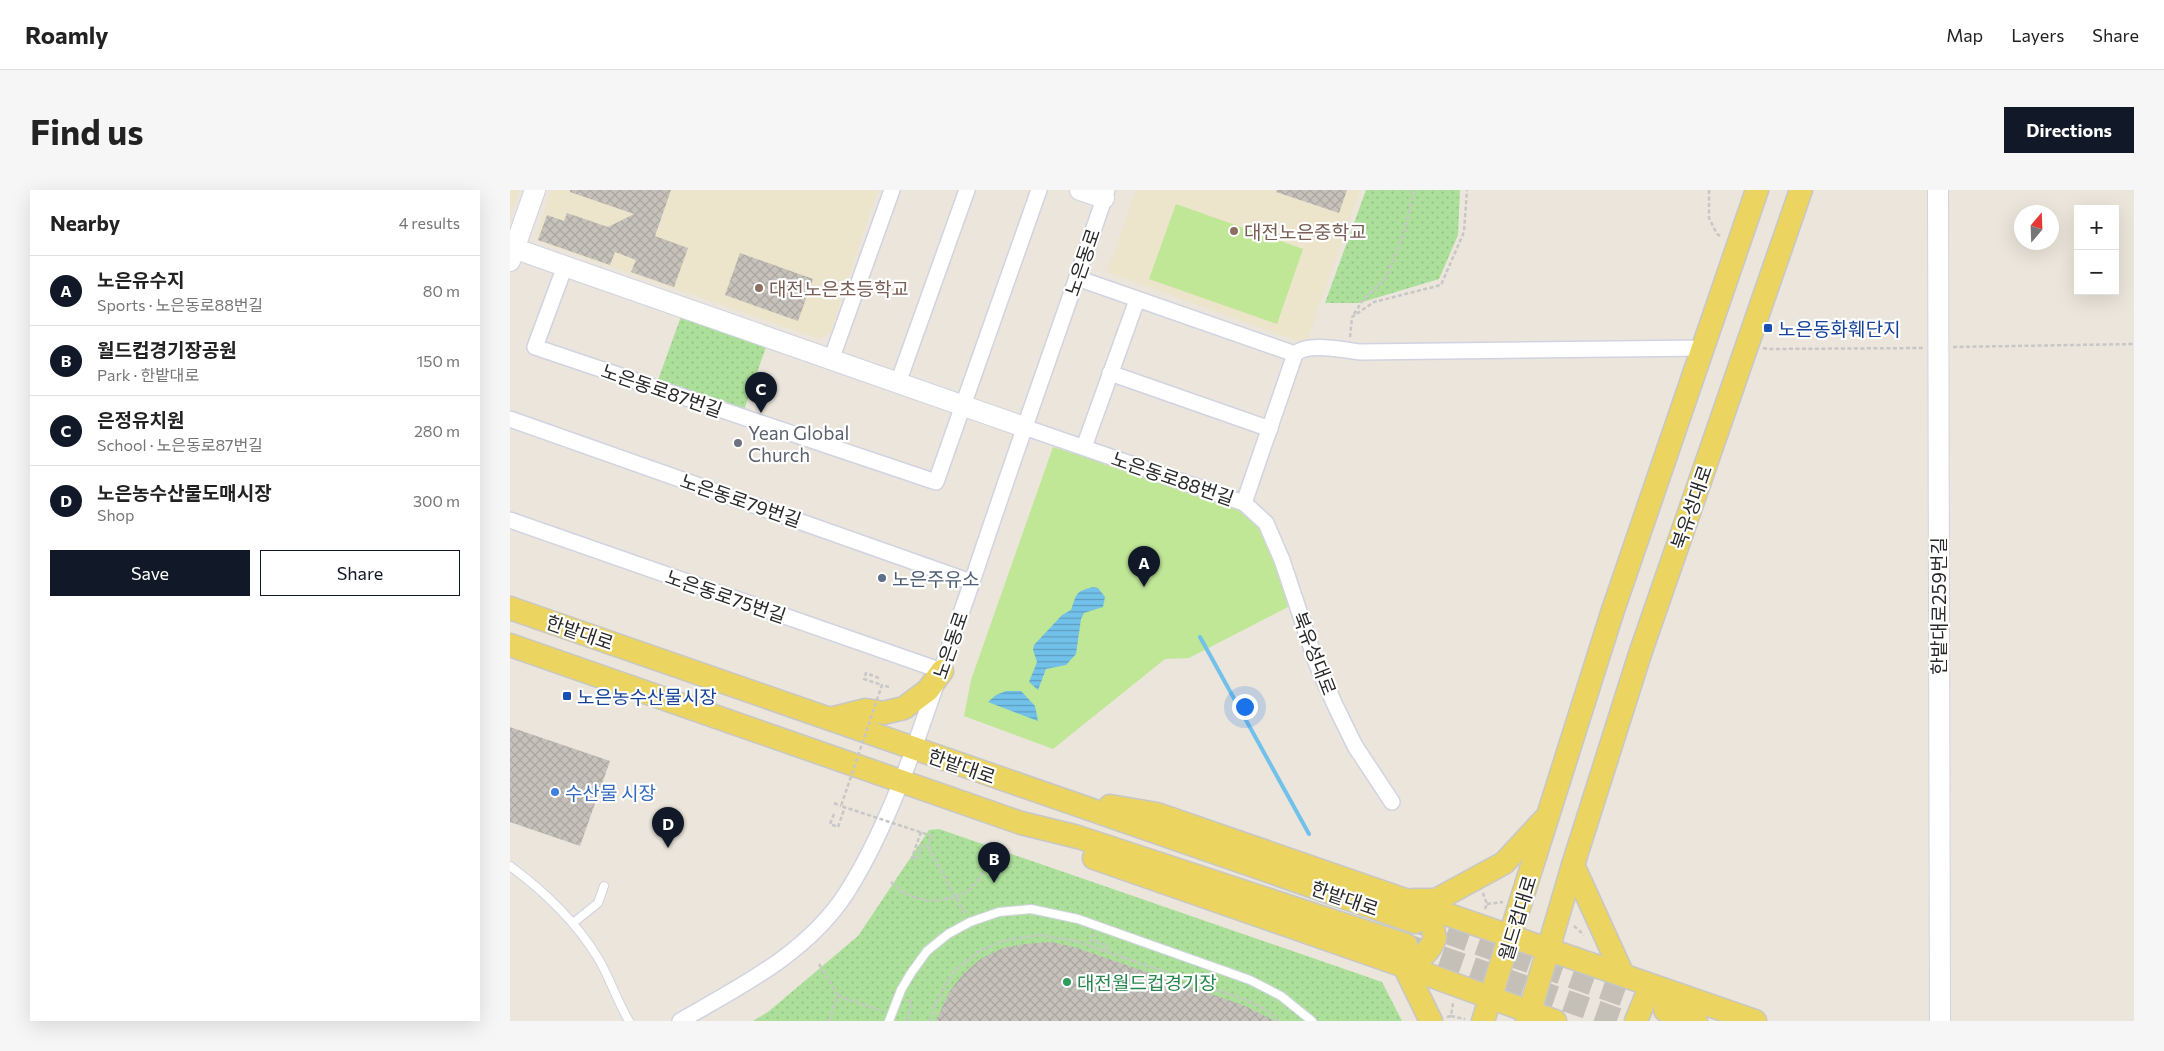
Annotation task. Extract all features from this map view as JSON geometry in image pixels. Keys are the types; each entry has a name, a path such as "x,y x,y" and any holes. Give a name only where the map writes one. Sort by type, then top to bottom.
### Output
{"main road":[{"name":"북유성대로","path":"1548,815 1613,610 1758,190"},
{"name":"북유성대로","path":"1586,826 1640,654 1801,190"},
{"name":"한밭대로","path":"510,608 1043,794 1511,937 1755,1021"},
{"name":"한밭대로","path":"510,645 1021,823 1078,837 1405,956 1529,1016 1555,1021"},
{"path":"830,719 866,710 883,713 904,708 928,690 942,672"},
{"name":"월드컵대로","path":"1474,1020 1491,998 1548,815"},
{"path":"1412,908 1436,900 1504,863 1548,815"},
{"name":"월드컵대로","path":"1529,1016 1573,864 1586,826"},
{"path":"1573,864 1623,975"},
{"path":"1405,956 1414,963 1425,954 1435,938 1430,915 1412,908"},
{"path":"1405,956 1442,1018"},
{"path":"1636,1021 1645,999 1658,988"},
{"path":"1665,1010 1696,1021"}],"street":[{"path":"535,190 511,252 564,266 1024,426"},
{"path":"831,360 892,190"},
{"path":"898,383 967,190"},
{"name":"노은동로87번길","path":"564,266 536,347 936,482 1039,190"},
{"path":"1080,190 1106,194"},
{"name":"한밭대로259번길","path":"1938,190 1940,1021"},
{"name":"노은동로","path":"680,1021 774,967 816,930 846,893 878,834 902,782 942,672 1024,426 1106,194"},
{"path":"1076,278 1295,354 1299,350 1310,347 1350,351 1705,348"},
{"path":"1084,447 1137,300"},
{"name":"노은동로88번길","path":"1024,426 1244,503 1295,354"},
{"path":"1110,373 1270,429"},
{"name":"노은동로79번길","path":"510,419 972,582"},
{"name":"북유성대로","path":"1244,503 1266,523 1282,560 1316,662 1334,705 1355,746 1392,802"},
{"name":"노은동로75번길","path":"510,520 942,672"}],"lane":[{"path":"510,866 537,886 573,923 598,958 629,1021"},
{"path":"573,923 598,903 604,886"},
{"path":"890,1018 901,990 927,951 948,934 970,922 999,912 1030,909 1078,919 1250,980 1281,996 1312,1021"}],"path":[{"path":"1350,351 1352,317 1363,300 1386,278 1404,230 1414,190"},
{"path":"1352,317 1374,302 1441,285 1464,232 1467,190"},
{"path":"1709,190 1709,218 1717,234 1739,245"},
{"path":"1749,343 1769,349 2134,344"},
{"path":"879,678 866,673 864,679 889,687"},
{"path":"834,814 830,824 838,827 882,685"},
{"path":"834,803 932,836 928,847"},
{"path":"921,832 912,857 917,858 922,845 928,847 970,922"},
{"path":"891,882 901,891 916,898 931,901 957,897 972,888 990,862 993,842"},
{"path":"1482,889 1487,904 1482,915"},
{"path":"1487,904 1503,902"},
{"path":"1574,926 1586,936"},
{"path":"1102,938 1093,935 1091,940 1108,946 1106,951"},
{"path":"930,1021 936,1003 953,972 979,951 1006,940 1040,936 1076,941 1194,982 1252,1003 1265,1009 1279,1021"},
{"path":"818,964 838,996 890,1018"},
{"path":"1194,982 1196,976 1216,983 1218,977 1211,975"},
{"path":"829,1021 838,996"},
{"path":"1453,1001 1442,1018 1474,1020"},
{"path":"907,1021 912,1004"}],"shaded area":[{"path":"510,190 520,190 510,217"},
{"name":"대전노은초등학교","path":"551,190 878,190 830,333 820,339 543,243 537,239 538,231"},
{"name":"대전노은중학교","path":"1136,190 1360,190 1306,344 1107,272"}],"green space":[{"path":"1366,190 1460,190 1458,235 1439,279 1359,303 1325,303"},
{"path":"1176,204 1303,249 1277,324 1149,279"},
{"path":"683,311 768,341 744,410 658,380"},
{"path":"1053,447 1234,504 1264,532 1279,567 1288,607 1189,658 1165,659 1053,749 964,716 971,680"},
{"path":"939,829 1382,982 1402,1021 753,1021 768,1012 858,936 929,830"}],"water":[{"path":"1093,587 1098,588 1105,597 1103,607 1084,613 1081,619 1076,654 1066,665 1046,669 1038,690 1029,682 1037,662 1033,650 1034,645 1062,615 1071,610 1079,592"},
{"path":"1006,691 1021,691 1035,706 1038,721 988,702 996,695"}],"building":[{"path":"570,190 671,190 655,236 688,248 674,287 631,272 636,260 615,252 610,265 538,240 547,215 564,221 567,213 608,227 634,214 570,192"},
{"path":"1277,190 1347,190 1339,213 1276,192"},
{"path":"740,253 813,279 798,321 725,295"},
{"name":"수산물 시장","path":"510,727 610,761 580,846 510,822"},
{"name":"대전월드컵경기장","path":"1051,942 1074,947 1243,1005 1275,1021 936,1021 949,992 964,973 982,958 1003,948"}],"waterway":[{"path":"1200,637 1309,834"}],"tunnel":[{"path":"1416,922 1662,1009"},
{"path":"1410,946 1624,1021"}],"place":[{"name":"대전노은중학교","path":"1234,231"},
{"name":"대전노은초등학교","path":"759,288"},
{"name":"노은동화훼단지","path":"1768,328"},
{"name":"은정유치원","path":"761,413"},
{"name":"Yean Global Church","path":"738,443"},
{"name":"노은주유소","path":"882,578"},
{"name":"노은유수지","path":"1144,587"},
{"name":"노은농수산물시장","path":"567,696"},
{"name":"수산물 시장","path":"555,792"},
{"name":"노은농수산물도매시장","path":"668,848"},
{"name":"월드컵경기장공원","path":"994,883"},
{"name":"대전월드컵경기장","path":"1067,982"}]}
